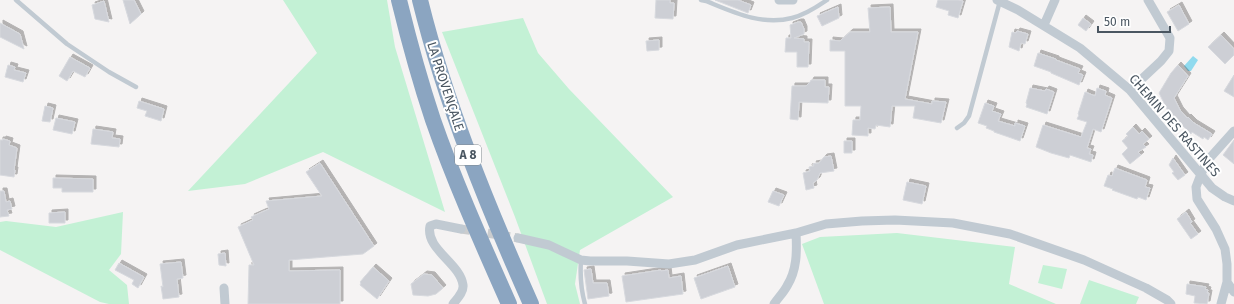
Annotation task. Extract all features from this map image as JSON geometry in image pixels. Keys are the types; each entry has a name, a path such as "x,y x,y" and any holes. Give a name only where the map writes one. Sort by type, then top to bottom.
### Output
{"highway":[{"name":"LA PROVENÇALE","path":"399,0 418,74 433,120 464,202 509,304"},
{"name":"LA PROVENÇALE","path":"420,0 437,62 468,155 531,304"}],"street":[{"path":"780,0 793,0"},
{"path":"1044,25 1055,0"},
{"path":"1130,90 1170,51 1170,38 1148,0"},
{"name":"CHEMIN DES RASTINES","path":"998,1 1044,25 1080,48 1130,90 1212,188 1234,201"},
{"path":"1221,304 1227,282 1225,249 1216,229 1197,199 1196,187 1208,160 1234,131"},
{"path":"518,238 549,245 581,260 669,264 695,260 737,246 796,234 826,224 862,220 953,223 1010,234 1084,260 1146,288 1167,300 1171,304"},
{"path":"453,304 460,295 463,286 460,276 432,241 429,233 430,226 436,224 461,229"},
{"path":"774,304 787,286 795,268 797,251 796,234"},
{"path":"1227,282 1234,292"},
{"path":"224,288 225,304"}],"lane":[{"path":"16,0 68,44 108,72 136,87"},
{"path":"700,0 741,15 763,20 779,21 793,18 827,0"},
{"path":"957,128 964,124 969,116 998,1"},
{"path":"581,260 582,294 585,304"}],"green space":[{"path":"283,0 387,0 395,47 445,212 323,152 245,184 188,191 317,53"},
{"path":"523,18 538,53 569,89 673,197 580,250 575,284 580,304 547,304 515,217 442,32"},
{"path":"123,212 121,254 109,270 127,285 129,304 109,304 100,302 0,250 0,222 6,221 56,227"},
{"path":"897,233 1015,247 1009,284 1056,304 824,304 802,244 820,237"},
{"path":"1043,265 1067,269 1062,289 1038,283"},
{"path":"1089,280 1139,297 1136,304 1080,304"}],"water":[{"path":"1193,56 1198,60 1191,71 1188,71 1184,66"}],"building":[{"path":"123,0 134,0 141,14 130,24"},
{"path":"656,0 670,0 670,3 674,3 673,19 655,18"},
{"path":"715,0 738,0 751,5 748,13"},
{"path":"938,0 963,1 958,18 948,15 949,11 936,7"},
{"path":"104,1 109,22 95,19 92,5"},
{"path":"1179,5 1189,24 1178,31 1167,12"},
{"path":"838,7 839,18 822,26 817,16"},
{"path":"890,7 891,32 918,32 905,99 932,104 932,101 946,102 941,123 913,118 915,106 892,106 890,127 876,125 875,129 868,128 868,136 852,135 853,120 860,120 861,106 845,106 845,51 830,51 830,40 840,41 850,32 870,32 868,8"},
{"path":"1083,18 1091,24 1086,31 1078,25"},
{"path":"801,22 804,29 804,34 794,38 804,39 804,42 809,42 808,67 797,67 797,52 785,52 786,38 791,38 790,25"},
{"path":"0,23 20,34 24,49 0,37"},
{"path":"1017,31 1028,34 1025,44 1021,43 1019,51 1009,47 1012,32 1016,33"},
{"path":"1221,35 1234,49 1234,55 1225,64 1208,47"},
{"path":"659,40 659,50 647,51 646,41"},
{"path":"1038,53 1080,69 1078,73 1083,75 1079,85 1034,66"},
{"path":"70,57 90,68 85,77 73,71 67,81 59,76"},
{"path":"8,65 15,67 14,70 26,73 23,82 5,77"},
{"path":"1178,65 1188,76 1174,98 1180,110 1187,118 1188,117 1194,123 1212,134 1208,140 1204,137 1203,139 1192,132 1191,134 1168,111 1159,93 1171,73"},
{"path":"1234,75 1234,97 1224,91"},
{"path":"811,80 825,80 825,87 829,87 828,103 799,102 798,120 790,119 792,86 806,86"},
{"path":"1030,88 1045,91 1046,89 1054,92 1047,114 1026,107"},
{"path":"1097,88 1106,91 1105,95 1112,98 1101,132 1093,129 1087,148 1091,149 1089,154 1093,155 1091,162 1070,155 1069,158 1036,147 1043,125 1081,137 1087,122 1077,119 1085,92 1095,96"},
{"path":"139,101 164,109 161,121 145,116 147,111 137,108"},
{"path":"985,103 994,106 992,111 1001,114 998,121 1015,126 1015,123 1025,126 1020,141 994,132 986,128 987,126 978,123"},
{"path":"45,106 53,108 50,122 42,121"},
{"path":"56,118 75,122 72,134 53,130"},
{"path":"1133,127 1139,134 1142,131 1149,139 1143,144 1146,147 1138,152 1141,155 1130,164 1122,154 1128,148 1122,141 1128,136 1126,134"},
{"path":"93,129 113,132 112,138 120,139 119,147 91,144"},
{"path":"3,139 10,141 9,145 17,148 14,177 0,175 0,140"},
{"path":"1234,140 1234,164 1223,155"},
{"path":"844,141 852,141 852,153 844,153"},
{"path":"831,156 834,171 820,173 817,180 813,183 814,188 806,190 803,173 810,171 809,167 814,166 813,164 819,163 824,157"},
{"path":"1173,158 1185,175 1178,180 1172,173 1174,172 1169,165"},
{"path":"320,163 374,246 363,254 289,260 289,271 340,270 340,304 248,304 249,265 254,265 238,227 253,220 251,217 269,209 266,201 322,196 306,172"},
{"path":"1115,168 1147,180 1145,187 1150,188 1146,200 1138,197 1137,199 1104,186 1108,175 1112,176"},
{"path":"53,178 93,179 93,192 62,192 62,188 53,188"},
{"path":"907,182 926,186 922,204 903,200"},
{"path":"0,191 4,191 6,202 10,201 12,209 7,210 9,216 0,217"},
{"path":"773,191 784,195 779,206 768,202"},
{"path":"65,212 65,223 49,223 49,213"},
{"path":"1186,212 1192,222 1190,223 1198,234 1191,239 1177,219"},
{"path":"225,253 226,266 219,265 218,254"},
{"path":"181,262 183,278 177,279 179,297 163,299 160,264"},
{"path":"119,263 144,277 138,288 132,284 134,280 115,270"},
{"path":"728,266 735,287 701,299 694,278"},
{"path":"373,267 389,281 377,299 360,285 360,282"},
{"path":"591,269 593,283 607,283 609,296 588,299 584,270"},
{"path":"668,270 669,278 681,276 683,294 626,302 622,276"},
{"path":"424,274 432,275 443,288 436,294 428,296 413,295 411,284"},
{"path":"1187,284 1206,287 1205,289 1208,290 1207,293 1209,293 1207,304 1194,303 1195,296 1186,294"}],"tunnel":[{"path":"461,229 518,238"}]}
